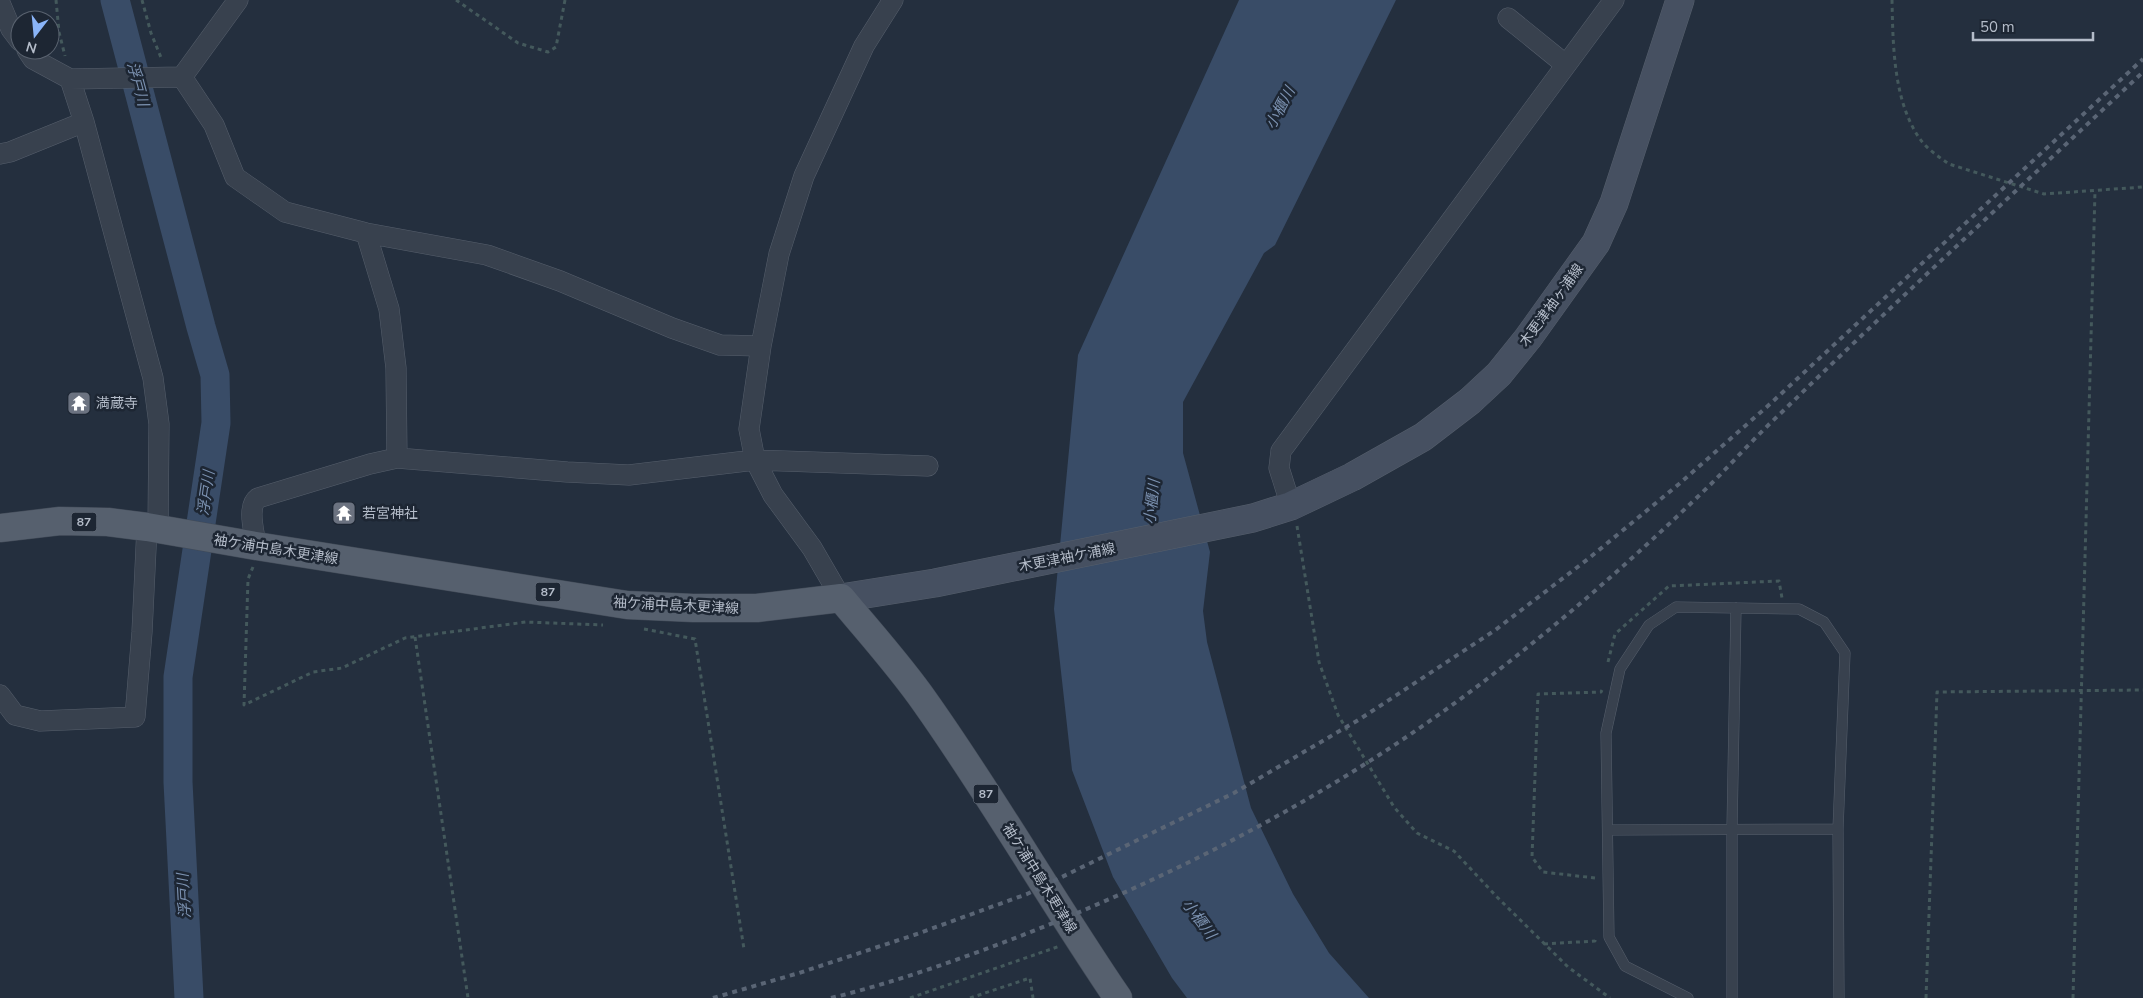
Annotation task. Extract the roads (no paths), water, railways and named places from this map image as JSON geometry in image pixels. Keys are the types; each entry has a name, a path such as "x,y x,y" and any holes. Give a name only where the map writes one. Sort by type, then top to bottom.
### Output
{"main road":[{"name":"木更津袖ヶ浦線","path":"1291,506 1352,477 1423,437 1470,401 1499,374 1528,338 1596,243 1614,203 1680,0"},
{"name":"木更津袖ケ浦線","path":"842,598 934,583 1218,526 1253,518 1291,506"},
{"name":"袖ケ浦中島木更津線","path":"0,528 60,521 108,522 158,528 256,546 627,605 757,608 842,598 924,700 1118,998"}],"street":[{"path":"35,60 70,79 175,77 238,0"},
{"path":"842,598 812,548 773,495 755,460 749,429 761,346 779,254 804,176 864,46 893,0"},
{"path":"1291,506 1279,468 1281,451 1614,0"},
{"path":"0,3 10,27"},
{"path":"1508,18 1566,64"},
{"path":"175,77 214,125 235,177 285,212 366,233 487,255 560,281 672,328 720,345 761,346"},
{"path":"0,695 15,715 40,721 135,718 158,528 159,424 153,378 84,122 70,79"},
{"path":"0,154 10,152 84,122"},
{"path":"366,233 389,308 396,368 397,458"},
{"path":"256,546 252,509 253,501 370,464 397,458 567,472 630,475 755,460 928,466"}],"lane":[{"path":"1688,998 1625,966 1609,938 1609,830 1606,733 1620,669 1649,625 1676,607 1799,609 1824,622 1845,653 1838,828 1839,998"},
{"path":"1732,998 1732,828 1736,608"},
{"path":"1609,830 1838,828"}],"water":[{"name":"小櫃川","path":"1239,0 1396,0 1275,245 1264,253 1183,402 1183,453 1210,552 1203,611 1207,642 1251,808 1293,894 1329,953 1369,998 1187,998 1172,978 1113,877 1072,770 1054,609 1078,355"}],"waterway":[{"name":"浮戸川","path":"115,0 215,375 216,423 178,677 178,782 189,998"}],"railway":[{"path":"713,998 799,973 914,935 1027,894 1234,793 1360,719 1494,631 1588,559 1679,484 1770,404 2143,59"},
{"path":"831,998 899,979 1010,940 1138,886 1263,824 1383,753 1440,714 1524,650 1633,557 1711,484 1762,431 1870,328 2143,72"}],"place":[{"name":"満蔵寺","path":"79,403"},
{"name":"若宮神社","path":"344,513"}]}
